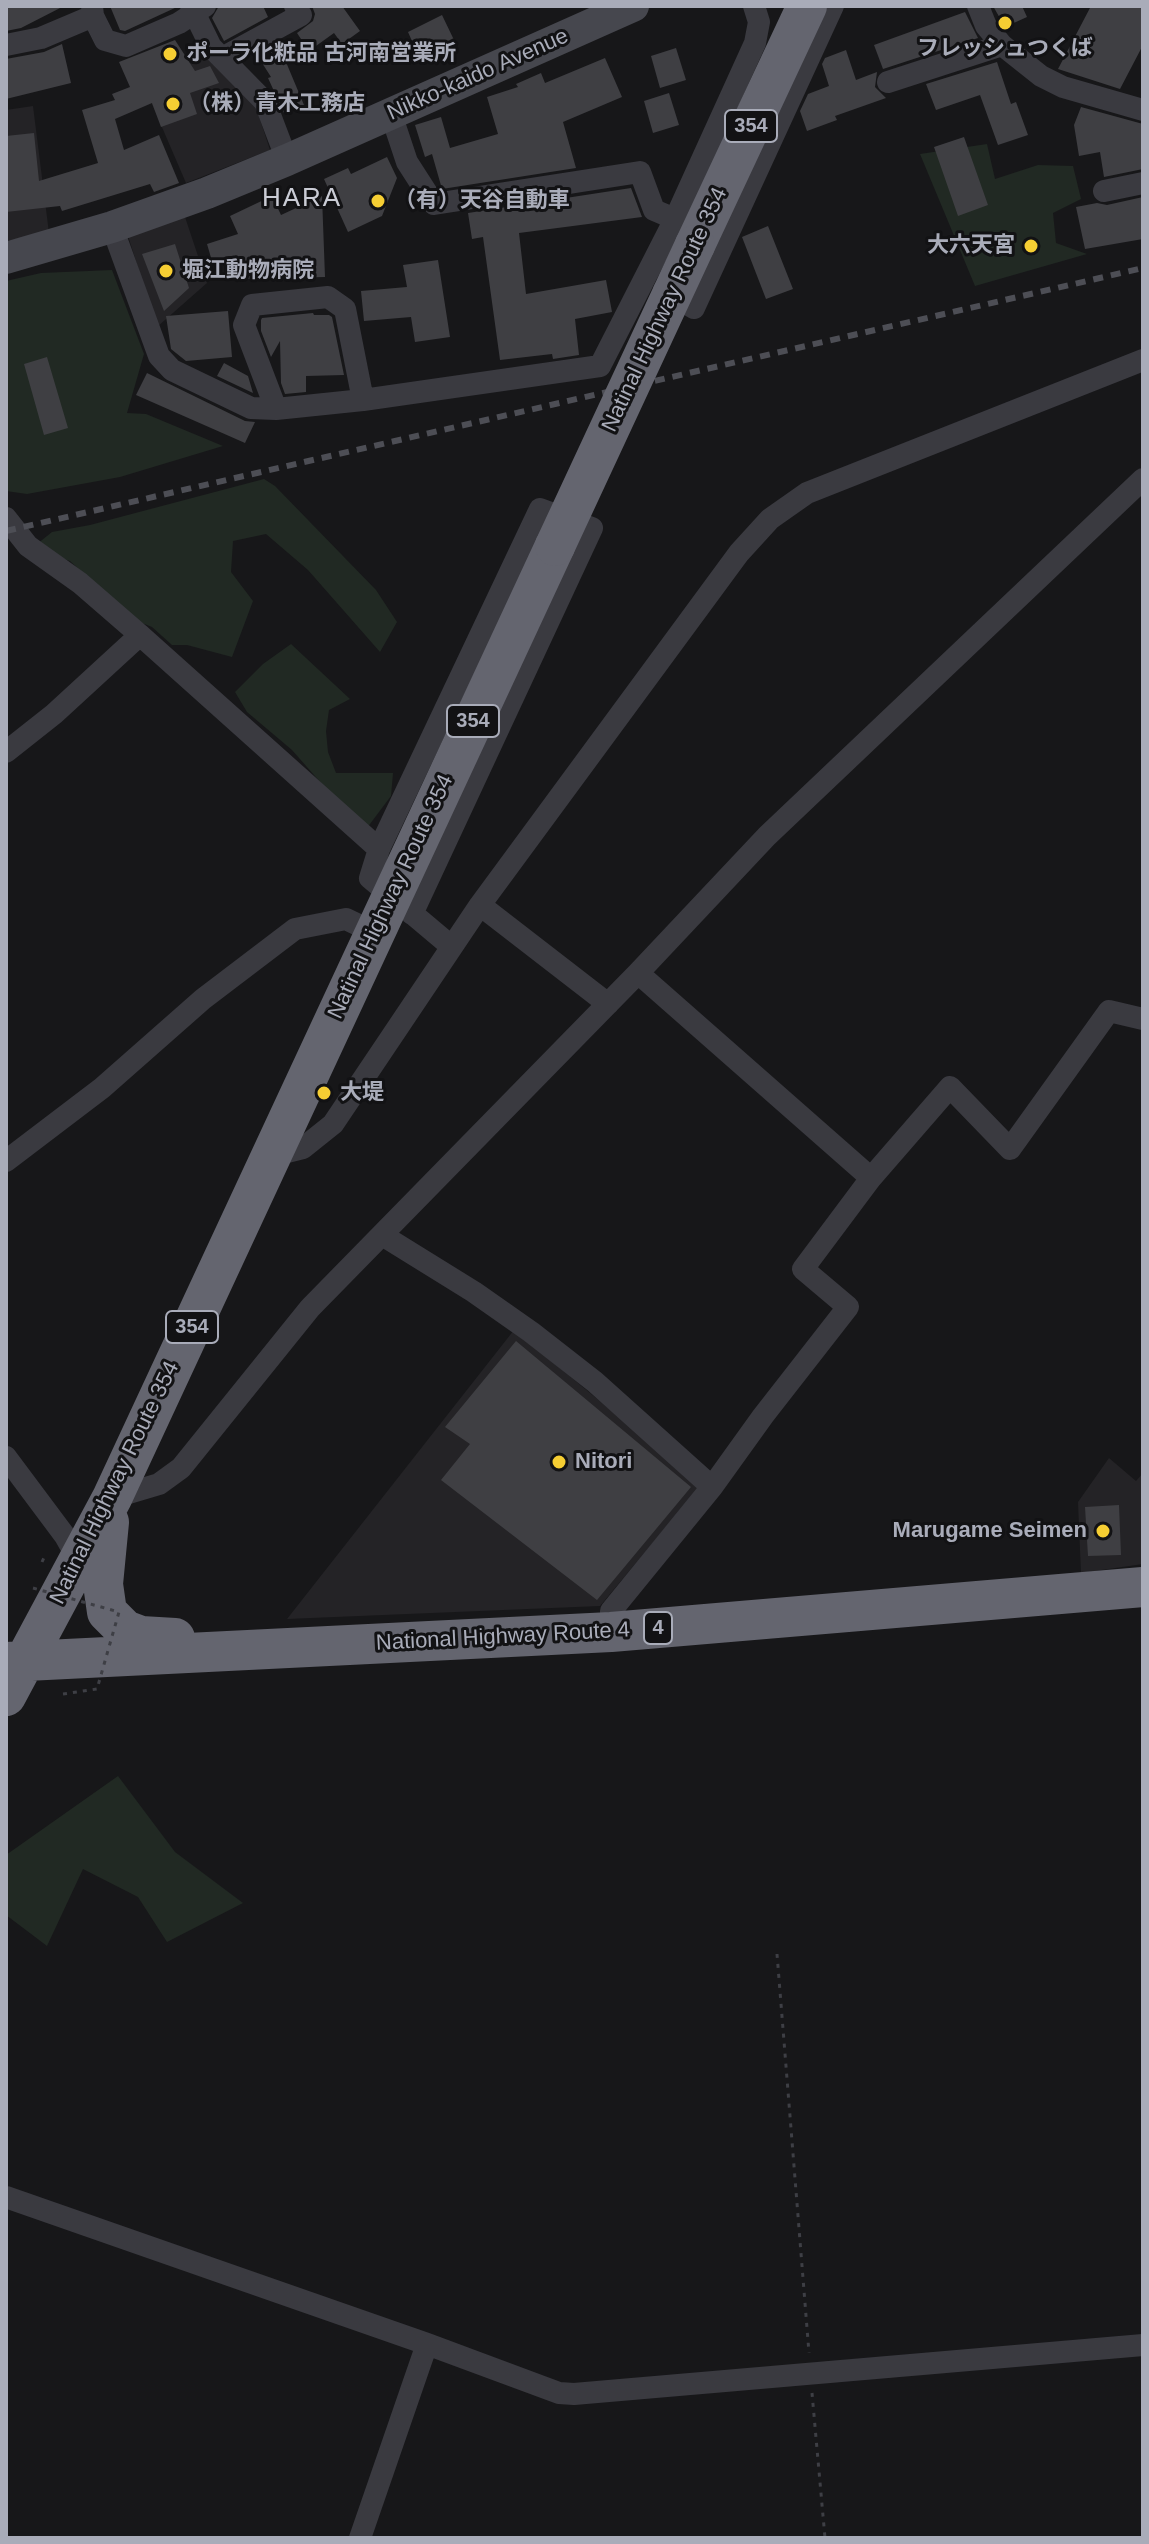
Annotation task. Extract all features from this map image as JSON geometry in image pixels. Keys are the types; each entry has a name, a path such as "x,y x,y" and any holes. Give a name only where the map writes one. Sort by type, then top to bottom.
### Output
{"highway":[{"name":"Natinal Highway Route 354","path":"6,1696 16,1662 79,1561 112,1498 375,933 402,905 685,232 788,25 807,6"},
{"path":"112,1498 103,1584 107,1612 115,1622 141,1636 223,1636 263,1650"},
{"name":"National Highway Route 4","path":"16,1662 611,1632 1143,1587"}],"main road":[{"name":"Nikko-kaido Avenue","path":"6,258 112,227 287,160 633,6"}],"street":[{"path":"224,57 301,15 295,6"},
{"path":"112,227 159,356 172,370 251,408 276,409 363,400 600,366 645,278 685,232 755,43 759,22 754,6"},
{"path":"645,278 694,308 833,6"},
{"path":"978,6 986,26 1002,45 1041,76 1063,87 1143,110"},
{"path":"6,45 41,38 93,11 105,40 126,46 179,23 197,8 211,47 265,102 287,160"},
{"path":"888,82 1002,45"},
{"path":"391,114 407,162 434,204 640,172 654,210 685,232"},
{"path":"1104,191 1143,183"},
{"path":"276,409 244,325 252,305 328,297 345,309 363,400"},
{"path":"271,1156 303,1148 333,1124 480,905 739,553 770,519 807,493 1143,360"},
{"path":"112,1498 159,1484 181,1468 310,1308 608,1004 767,836 1143,479"},
{"path":"402,905 592,528 540,509 379,849 370,878 402,905 452,947"},
{"path":"6,518 28,546 80,583 379,849"},
{"path":"6,752 54,714 140,635"},
{"path":"480,905 608,1004"},
{"path":"6,1161 102,1088 203,999 295,929 346,919 375,933"},
{"path":"638,973 871,1178"},
{"path":"611,1632 611,1611 712,1487 848,1307 803,1269 871,1178 950,1087 1010,1149 1109,1011 1143,1019"},
{"path":"382,1235 474,1292 531,1332 595,1382 712,1487"},
{"path":"6,1457 65,1536 79,1561"},
{"path":"6,2197 559,2393 1143,2345"},
{"path":"360,2538 427,2344"}],"path":[{"path":"33,1588 119,1612 97,1689 63,1694"},
{"path":"777,1954 825,2538"}],"shaded area":[{"path":"206,56 255,104 270,150 186,183 143,83"},
{"path":"33,106 49,233 6,241 6,110"},
{"path":"987,144 995,179 1038,165 1073,166 1081,199 1053,213 1056,243 1087,254 975,286 920,154"},
{"path":"185,217 207,283 157,327 128,236"},
{"path":"112,270 144,354 127,413 146,414 223,446 120,477 27,494 6,491 6,281 41,273"},
{"path":"264,479 275,486 376,590 397,622 380,652 308,570 266,534 233,541 231,572 253,601 232,657 187,645 172,645 152,627 132,619 70,561 52,555 37,544 52,532 90,525"},
{"path":"291,644 350,699 329,710 326,731 328,752 336,773 393,773 391,796 367,828 336,800 292,750 247,712 235,692 263,664"},
{"path":"514,1330 701,1485 600,1606 287,1619"},
{"path":"1109,1458 1136,1481 1143,1473 1143,1564 1081,1573 1078,1502"},
{"path":"118,1776 175,1852 243,1903 167,1942 138,1897 83,1869 47,1946 6,1915 6,1855"}],"building":[{"path":"6,6 64,6 21,28 6,31"},
{"path":"110,6 177,7 125,31 120,30"},
{"path":"219,6 263,6 268,17 224,41 212,18"},
{"path":"312,6 342,6 360,31 342,44 334,33 309,51 297,33 313,21 315,14"},
{"name":"フレッシュつくば","path":"993,6 1022,6 1027,17 1005,27"},
{"path":"1091,6 1143,6 1143,45 1120,89 1058,69"},
{"path":"965,12 978,38 883,69 874,45"},
{"path":"442,15 454,40 419,57 408,32"},
{"path":"175,40 195,71 210,66 219,83 190,93 197,114 161,127 152,103 115,119 124,150 159,135 179,183 154,192 150,184 62,211 60,206 6,212 6,136 34,133 39,181 98,163 82,110 115,100 112,94 130,87 119,62"},
{"path":"278,43 304,105 284,113 268,78 271,77 257,55"},
{"path":"62,44 71,83 6,99 6,59 44,52"},
{"path":"676,48 686,80 660,88 651,56"},
{"path":"846,50 856,80 877,72 875,87 886,98 835,116 837,120 807,131 800,111 808,94 829,86 822,64 825,58"},
{"path":"605,58 622,97 563,122 576,168 442,189 432,154 425,157 415,125 441,117 450,148 498,134 487,97 518,87 516,84 541,73 545,83"},
{"path":"997,62 1011,104 1016,102 1028,135 998,145 980,95 936,110 926,84"},
{"path":"669,93 679,125 653,133 644,101"},
{"path":"1081,107 1143,124 1143,169 1104,177 1100,152 1079,156 1074,125"},
{"path":"964,137 988,205 958,216 934,147"},
{"path":"387,157 397,178 382,216 348,232 324,179 348,168 351,174"},
{"path":"631,188 642,217 519,233 526,294 606,280 612,312 575,319 579,355 553,359 552,354 500,360 483,237 472,239 468,213"},
{"path":"272,196 281,215 322,196 325,277 245,279 244,258 214,268 207,244 238,234 230,216"},
{"path":"1143,197 1143,239 1085,249 1076,207 1097,203 1107,205"},
{"path":"768,226 793,289 766,299 742,237"},
{"name":"堀江動物病院","path":"175,244 189,288 164,311 142,254"},
{"path":"438,260 450,337 415,342 411,317 364,321 361,291 407,287 403,265"},
{"path":"228,311 232,357 186,361 171,349 166,316"},
{"path":"313,313 332,317 344,375 306,376 306,392 285,394 281,383 280,341 271,357 261,331 261,320"},
{"path":"47,357 68,428 44,435 24,364"},
{"path":"224,363 248,376 253,393 217,376"},
{"path":"147,373 245,421 255,422 245,443 136,395"},
{"name":"Nitori","path":"516,1341 691,1487 597,1600 441,1480 470,1444 445,1427"},
{"name":"Marugame Seimen","path":"1119,1505 1121,1555 1088,1556 1085,1507"}],"railway":[{"path":"6,531 1143,268"}],"place":[{"name":"フレッシュつくば","path":"1005,23"},
{"name":"ポーラ化粧品 古河南営業所","path":"170,54"},
{"name":"（株）青木工務店","path":"173,104"},
{"name":"（有）天谷自動車","path":"378,201"},
{"name":"大六天宮","path":"1031,246"},
{"name":"堀江動物病院","path":"166,271"},
{"name":"大堤","path":"324,1093"},
{"name":"Nitori","path":"559,1462"},
{"name":"Marugame Seimen","path":"1103,1531"}],"district":[{"name":"HARA","path":"302,199"}]}
